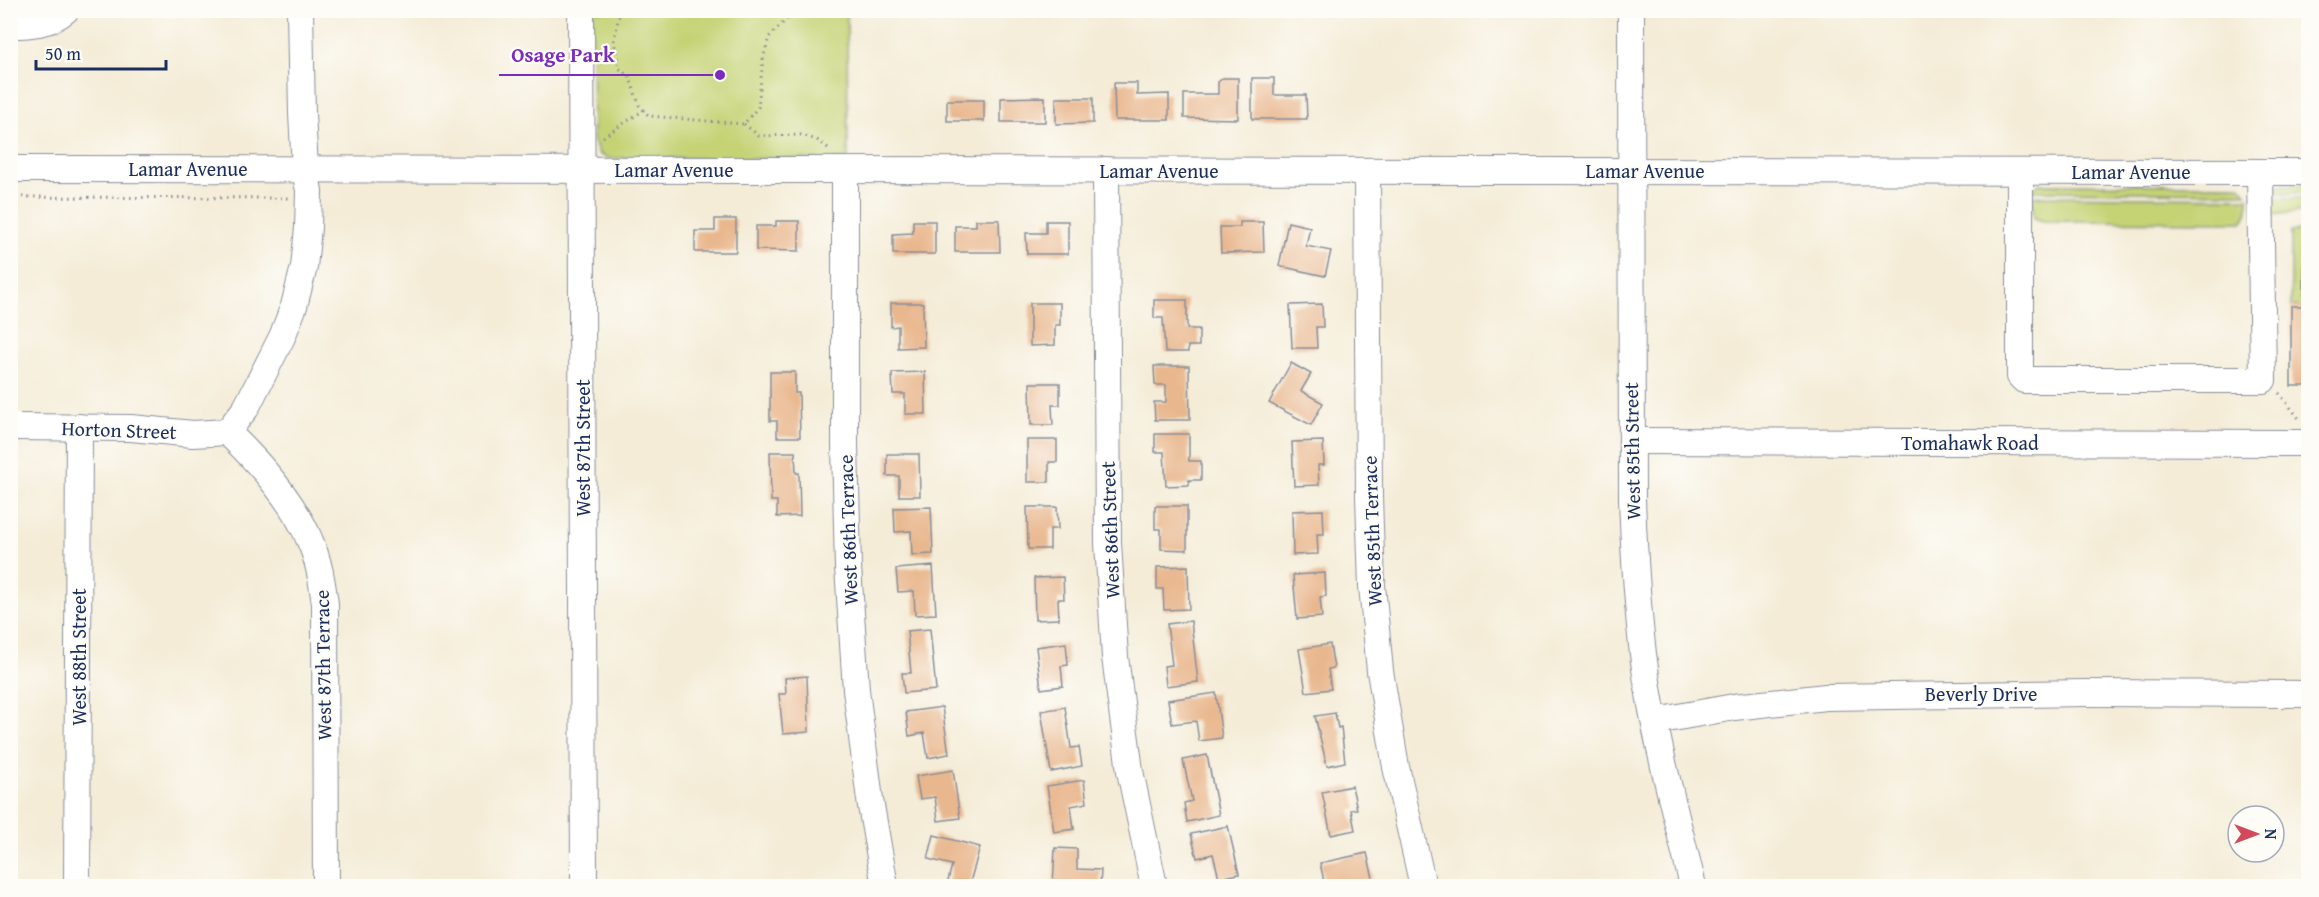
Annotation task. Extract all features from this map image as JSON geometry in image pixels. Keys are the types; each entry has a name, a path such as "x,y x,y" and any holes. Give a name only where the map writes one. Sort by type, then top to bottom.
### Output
{"street":[{"path":"10,25 40,24 56,18 66,10"},
{"path":"227,432 246,408 282,337 294,306 304,267 309,191 305,169 300,10"},
{"name":"West 87th Street","path":"581,10 584,886"},
{"name":"West 85th Street","path":"1631,10 1630,171 1634,569 1643,656 1666,774 1693,886"},
{"name":"Lamar Avenue","path":"10,169 582,170 839,161 1106,170 1367,172 2308,172"},
{"name":"West 86th Terrace","path":"839,161 848,567 856,690 870,800 885,886"},
{"name":"West 86th Street","path":"1106,170 1108,543 1115,657 1130,771 1154,886"},
{"name":"West 85th Terrace","path":"1367,172 1369,497 1372,586 1380,671 1396,767 1423,886"},
{"path":"2020,172 2020,376 2024,380 2263,380 2260,172"},
{"name":"Horton Street","path":"10,427 131,428 193,434 227,432"},
{"name":"West 88th Street","path":"77,886 79,428"},
{"name":"West 87th Terrace","path":"227,432 294,511 311,543 321,573 325,604 326,886"},
{"name":"Tomahawk Road","path":"1632,441 2307,435"},
{"name":"Beverly Drive","path":"1656,722 1734,707 1836,697 2086,693 2308,694"}],"path":[{"path":"620,10 614,41 619,68 630,78 639,105 649,116 744,124 759,136 801,135 817,140 839,161"},
{"path":"744,124 758,107 763,59 769,37 796,10"},
{"path":"603,137 644,110"},
{"path":"10,197 291,198 292,204"},
{"path":"2274,387 2307,435"}],"green space":[{"path":"592,11 847,11 848,159 606,158 599,154 593,139"},
{"path":"2040,184 2240,185 2246,193 2033,191"},
{"path":"2279,185 2308,185 2308,193 2271,193"},
{"path":"2032,196 2248,198 2248,208 2242,222 2043,221 2034,218"},
{"path":"2269,198 2308,198 2308,211 2272,215"},
{"path":"2308,230 2308,233 2304,233 2304,306 2291,306 2291,231"}],"building":[{"path":"1223,78 1238,78 1238,119 1184,118 1184,94 1218,94 1218,82"},
{"path":"1252,78 1274,78 1274,95 1306,95 1307,119 1252,119"},
{"path":"1114,83 1137,83 1137,95 1169,94 1169,120 1115,120"},
{"path":"1045,97 1045,122 1001,122 1001,98"},
{"path":"1056,98 1093,98 1093,123 1056,124"},
{"path":"947,100 984,100 984,121 947,121"},
{"path":"715,219 736,219 736,252 695,252 695,231 715,231"},
{"path":"976,220 999,220 1000,252 955,252 955,226 976,226"},
{"path":"776,221 799,221 799,251 756,250 756,226 776,226"},
{"path":"913,221 935,221 935,254 893,254 893,234 913,233"},
{"path":"1046,221 1068,221 1068,254 1027,254 1026,233 1046,233"},
{"path":"1240,222 1263,222 1264,252 1221,253 1220,227 1240,227"},
{"path":"1288,222 1310,227 1306,246 1331,251 1325,276 1279,266"},
{"path":"2304,233 2308,233 2308,386 2291,386 2291,306 2304,306"},
{"path":"1154,300 1187,300 1187,329 1199,329 1199,346 1188,346 1188,352 1165,352 1163,318 1154,318"},
{"path":"891,303 923,303 924,347 898,348 898,326 891,327"},
{"path":"1030,303 1060,303 1060,325 1055,325 1055,345 1030,346"},
{"path":"1322,304 1323,327 1316,327 1317,348 1292,348 1290,305"},
{"path":"1291,363 1311,374 1301,391 1323,403 1311,425 1269,403"},
{"path":"1154,366 1189,366 1190,420 1155,420 1154,402 1166,402 1166,385 1155,385"},
{"path":"770,372 795,372 795,393 799,393 800,437 777,437 777,421 770,421"},
{"path":"925,372 926,414 905,414 905,394 893,394 892,373"},
{"path":"1030,383 1060,383 1060,405 1052,405 1053,425 1031,425"},
{"path":"1155,434 1189,434 1189,461 1201,461 1201,480 1189,480 1189,485 1166,486 1164,452 1155,452"},
{"path":"1027,440 1057,440 1057,462 1049,462 1049,482 1027,482"},
{"path":"1323,441 1324,465 1318,465 1319,485 1294,486 1292,442"},
{"path":"770,452 795,452 796,473 799,473 800,516 777,517 777,501 771,501"},
{"path":"887,454 919,454 920,496 899,496 899,476 887,476"},
{"path":"1155,506 1187,506 1187,550 1161,549 1161,529 1155,529"},
{"path":"931,507 933,554 912,555 911,531 895,532 894,508"},
{"path":"1027,507 1057,507 1058,529 1050,529 1050,549 1028,549"},
{"path":"1323,510 1324,534 1317,534 1318,554 1293,555 1292,511"},
{"path":"933,566 936,614 915,615 914,591 898,592 896,569"},
{"path":"1188,566 1189,609 1164,610 1163,589 1157,589 1157,567"},
{"path":"1325,573 1326,596 1320,597 1322,617 1297,619 1293,575"},
{"path":"1063,577 1064,599 1058,599 1059,619 1035,620 1034,578"},
{"path":"1191,621 1198,682 1166,686 1164,666 1172,665 1167,624"},
{"path":"930,629 936,690 904,693 902,673 911,673 907,631"},
{"path":"1066,643 1068,665 1061,666 1063,686 1041,689 1036,647"},
{"path":"1330,644 1334,668 1328,669 1331,689 1306,692 1299,649"},
{"path":"807,676 809,732 783,734 779,694 786,694 785,678"},
{"path":"1216,693 1222,738 1199,741 1196,721 1172,724 1168,700"},
{"path":"942,707 949,754 928,758 924,733 909,736 906,712"},
{"path":"1065,707 1071,748 1079,747 1082,766 1051,772 1041,711"},
{"path":"1335,713 1338,728 1341,727 1345,762 1327,766 1315,716"},
{"path":"1207,755 1219,815 1187,822 1184,803 1192,801 1183,760"},
{"path":"953,770 960,818 938,821 935,797 920,799 916,776"},
{"path":"1084,780 1087,803 1071,806 1074,829 1054,832 1047,786"},
{"path":"1352,786 1357,809 1351,810 1355,830 1331,835 1322,792"},
{"path":"1228,826 1239,874 1219,878 1213,854 1197,858 1191,834"},
{"path":"934,835 980,847 969,886 947,885 952,865 928,859"},
{"path":"1055,848 1077,849 1077,869 1101,870 1100,886 1053,886"},
{"path":"1367,853 1373,878 1350,883 1351,886 1325,886 1320,863"}],"place":[{"name":"Osage Park","path":"720,75"}]}
